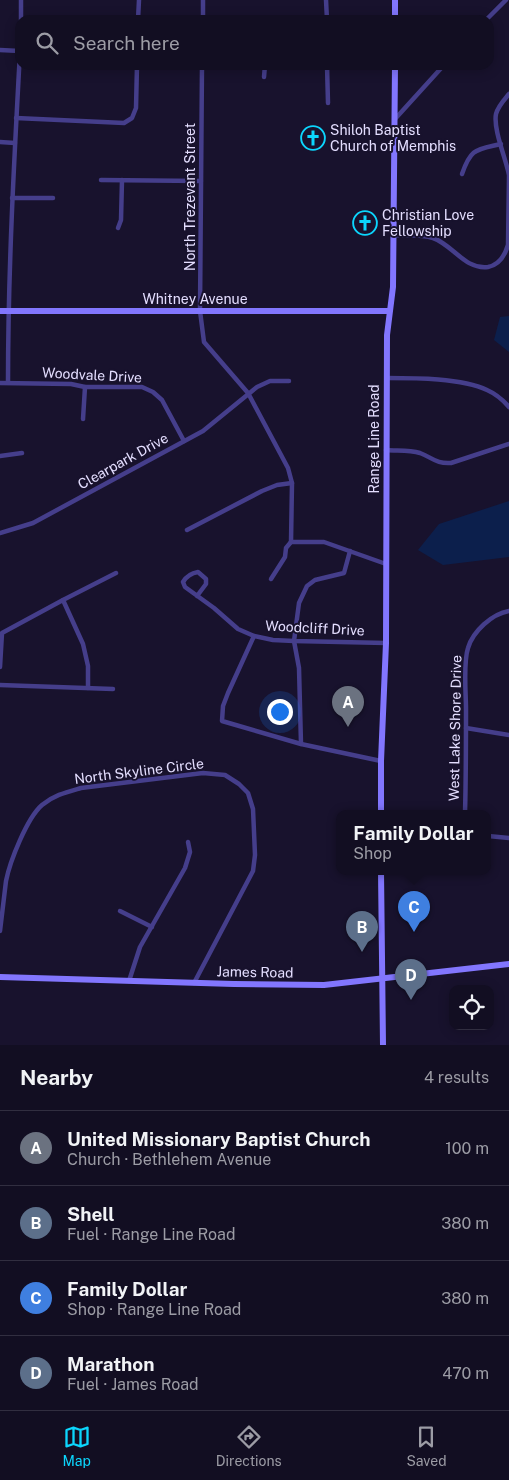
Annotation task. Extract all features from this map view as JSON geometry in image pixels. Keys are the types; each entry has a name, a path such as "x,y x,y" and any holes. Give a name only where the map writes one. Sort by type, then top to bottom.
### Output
{"main road":[{"path":"395,0 395,15"},
{"name":"Range Line Road","path":"381,810 386,642 387,335 393,287 394,235 394,70"},
{"name":"Whitney Avenue","path":"0,311 389,311"},
{"path":"381,875 382,1045"},
{"name":"James Road","path":"0,977 324,985 382,980 509,964"}],"street":[{"path":"21,0 21,15"},
{"path":"138,15 139,0"},
{"path":"202,15 203,0"},
{"path":"326,0 327,15"},
{"path":"496,0 500,4"},
{"path":"490,15 506,0"},
{"path":"0,50 15,51"},
{"path":"8,382 8,311 14,143 19,70"},
{"path":"16,118 124,123 132,118 136,108 137,70"},
{"name":"North Trezevant Street","path":"202,70 200,311 204,342 248,394 288,468 292,483 291,542"},
{"path":"264,77 265,70"},
{"path":"327,70 328,103"},
{"path":"395,119 439,70"},
{"path":"394,235 432,238 441,242 475,266 491,267 505,254 508,246 509,176 496,115 509,94"},
{"path":"0,142 14,143"},
{"path":"462,174 469,157 474,152 501,144"},
{"path":"101,180 202,181"},
{"path":"118,228 121,220 122,180"},
{"path":"12,198 53,198"},
{"path":"387,378 416,378 474,385 488,390 509,407"},
{"name":"Clearpark Drive","path":"0,533 33,523 204,431 257,387 270,380 289,380"},
{"name":"Woodvale Drive","path":"0,383 71,384 85,387 142,387 153,392 162,400 184,441"},
{"path":"83,419 85,387"},
{"path":"386,450 411,451 422,454 434,461 451,463 509,444"},
{"path":"0,456 22,452"},
{"path":"187,530 262,491 277,485 292,483"},
{"path":"272,579 285,557 286,548 291,542 324,542 386,564"},
{"path":"301,744 299,668 294,641 299,604 307,586 315,580 344,573 350,551"},
{"name":"Woodcliff Drive","path":"197,596 206,584 206,579 198,572 183,582 185,587 197,596 214,608 238,630 254,636 273,640 294,641 386,642"},
{"path":"0,667 2,633 116,573"},
{"path":"63,600 83,644 88,666 88,688"},
{"name":"West Lake Shore Drive","path":"465,810 466,672 468,648 476,633 488,621 500,613 509,611"},
{"path":"254,636 223,706 222,720 301,744 381,761"},
{"path":"0,685 113,689"},
{"path":"466,728 509,735"},
{"name":"North Skyline Circle","path":"0,931 8,875 18,844 31,819 42,805 61,793 81,788 203,773 225,775 239,784 248,793 253,809 255,855 253,872 194,983"},
{"path":"491,836 509,838"},
{"path":"129,981 140,947 185,868 190,852 188,842"},
{"path":"120,911 152,927"}],"water":[{"path":"509,316 509,352 494,340 500,317"},
{"path":"509,501 509,557 443,565 418,550 439,524"}],"place":[{"name":"Shiloh Baptist Church of Memphis","path":"313,138"},
{"name":"Christian Love Fellowship","path":"365,223"},
{"name":"United Missionary Baptist Church","path":"348,727"},
{"name":"Family Dollar","path":"414,932"},
{"name":"Shell","path":"362,952"},
{"name":"Marathon","path":"411,1000"}]}
